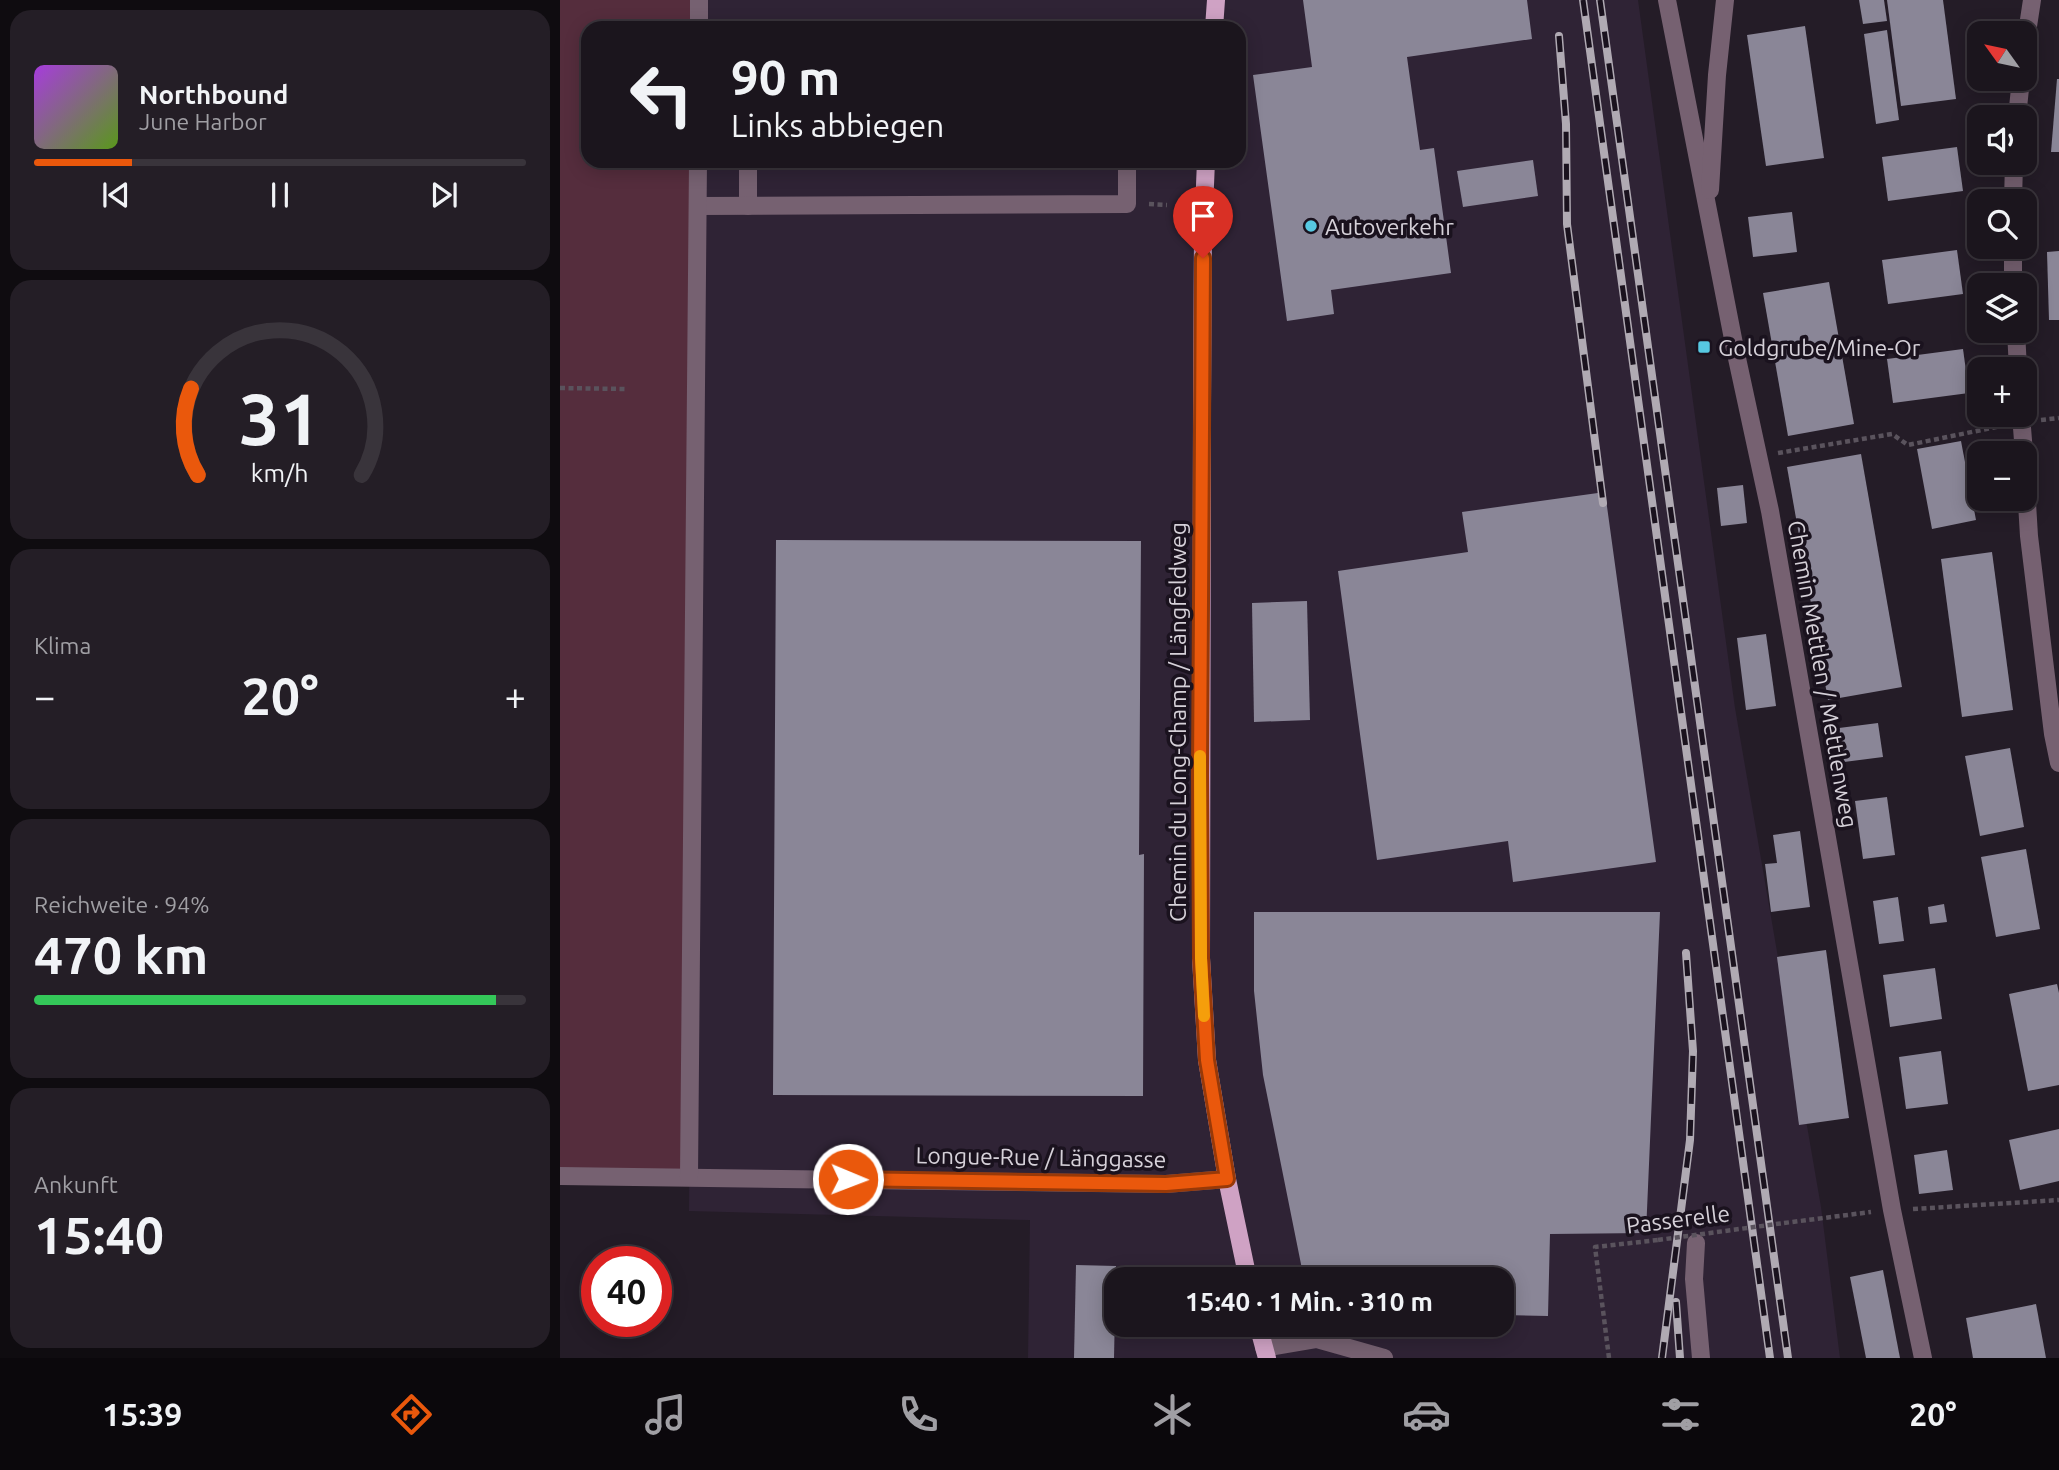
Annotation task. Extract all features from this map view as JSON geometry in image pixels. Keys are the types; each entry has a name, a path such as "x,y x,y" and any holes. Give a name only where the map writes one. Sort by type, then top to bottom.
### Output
{"main road":[{"path":"1214,21 1216,0"},
{"name":"Chemin du Long-Champ / Längfeldweg","path":"1206,168 1202,380 1201,958 1207,1060 1245,1267"}],"street":[{"path":"699,0 699,21"},
{"name":"Chemin Mettlen / Mettlenweg","path":"1667,0 1680,77 1770,511 1892,1210 1923,1358"},
{"path":"1709,214 1717,75 1726,0"},
{"path":"2029,21 2032,0"},
{"path":"689,1177 698,168"},
{"path":"748,168 748,206"},
{"path":"698,206 1127,204 1127,168"},
{"path":"2027,511 2053,734 2059,763"},
{"name":"Longue-Rue / Länggasse","path":"560,1176 1166,1184 1227,1179"},
{"path":"1696,1243 1694,1279 1701,1358"},
{"path":"1266,1353 1317,1339 1384,1358"}],"path":[{"path":"560,388 625,389"},
{"path":"1777,454 1892,434 1908,445 1983,427"},
{"path":"1908,1209 2059,1200"},
{"name":"Passerelle","path":"1609,1358 1595,1247 1875,1212"}],"shaded area":[{"path":"560,0 699,0 699,21 581,21 581,168 698,168 689,1177 560,1176"},
{"path":"699,0 1638,0 1735,708 1821,1207 1840,1358 1028,1358 1030,1220 689,1211 698,168 1246,168 1246,21 699,21"}],"building":[{"path":"1303,0 1527,0 1532,39 1407,57 1420,150 1434,148 1451,273 1331,290 1334,314 1287,321 1253,75 1312,67"},
{"path":"1859,0 1884,0 1887,21 1863,24"},
{"path":"1887,0 1943,0 1956,99 1901,106"},
{"path":"1805,26 1824,158 1766,166 1747,35"},
{"path":"1887,30 1899,120 1876,124 1864,34"},
{"path":"2057,79 2059,152 2051,152"},
{"path":"1957,147 1963,191 1888,201 1882,157"},
{"path":"1533,160 1538,196 1463,207 1457,171"},
{"path":"1792,212 1797,252 1753,257 1748,217"},
{"path":"1957,250 1963,294 1888,304 1882,260"},
{"path":"2059,251 2059,320 2049,320 2047,252"},
{"path":"1829,282 1854,424 1788,436 1763,293"},
{"path":"1963,349 1967,393 1893,403 1887,359"},
{"path":"1961,441 1967,473 1967,511 1974,511 1976,520 1932,529 1917,449"},
{"path":"1861,454 1902,687 1828,700 1787,467"},
{"path":"1743,485 1747,523 1721,526 1717,488"},
{"path":"1605,492 1656,862 1513,882 1508,841 1377,860 1338,571 1468,552 1462,512"},
{"path":"776,540 1141,541 1139,855 1144,854 1143,1096 773,1095"},
{"path":"1992,552 2013,710 1962,717 1941,559"},
{"path":"1307,601 1310,720 1254,722 1252,603"},
{"path":"1766,634 1776,706 1746,710 1737,638"},
{"path":"1878,723 1883,757 1844,762 1839,728"},
{"path":"2010,748 2024,827 1980,836 1965,756"},
{"path":"1887,797 1895,855 1863,859 1855,801"},
{"path":"1800,831 1810,907 1771,912 1765,864 1777,863 1773,835"},
{"path":"2026,849 2040,929 1996,937 1981,857"},
{"path":"1898,897 1904,941 1879,944 1873,901"},
{"path":"1944,904 1947,922 1930,924 1928,907"},
{"path":"1254,912 1660,912 1646,1233 1550,1234 1548,1316 1514,1315 1514,1267 1302,1267 1263,1075 1254,991"},
{"path":"1826,950 1849,1118 1799,1125 1777,957"},
{"path":"1935,968 1942,1019 1890,1027 1883,975"},
{"path":"2057,984 2059,1085 2028,1091 2009,994"},
{"path":"1941,1051 1948,1104 1906,1109 1899,1057"},
{"path":"2059,1129 2059,1181 2020,1190 2009,1140"},
{"path":"1947,1150 1953,1190 1919,1194 1914,1155"},
{"path":"1076,1265 1116,1266 1104,1267 1104,1337 1114,1337 1114,1358 1074,1358"},
{"path":"1883,1270 1900,1358 1866,1358 1850,1277"},
{"path":"2036,1304 2046,1358 1973,1358 1966,1318"}],"railway":[{"path":"1583,0 1770,1358"},
{"path":"1600,0 1788,1358"},
{"path":"1559,36 1566,124 1567,224 1603,503"},
{"path":"1662,1358 1690,1140 1693,1051 1686,953"},
{"path":"1676,1302 1680,1358"}],"slow traffic":[{"path":"1200,756 1201,958 1204,1016"}],"place":[{"name":"Autoverkehr","path":"1311,226"},
{"name":"Goldgrube/Mine-Or","path":"1704,347"}],"route":[{"path":"848,1179 1166,1184 1227,1179 1207,1060 1201,958 1203,258"}]}
